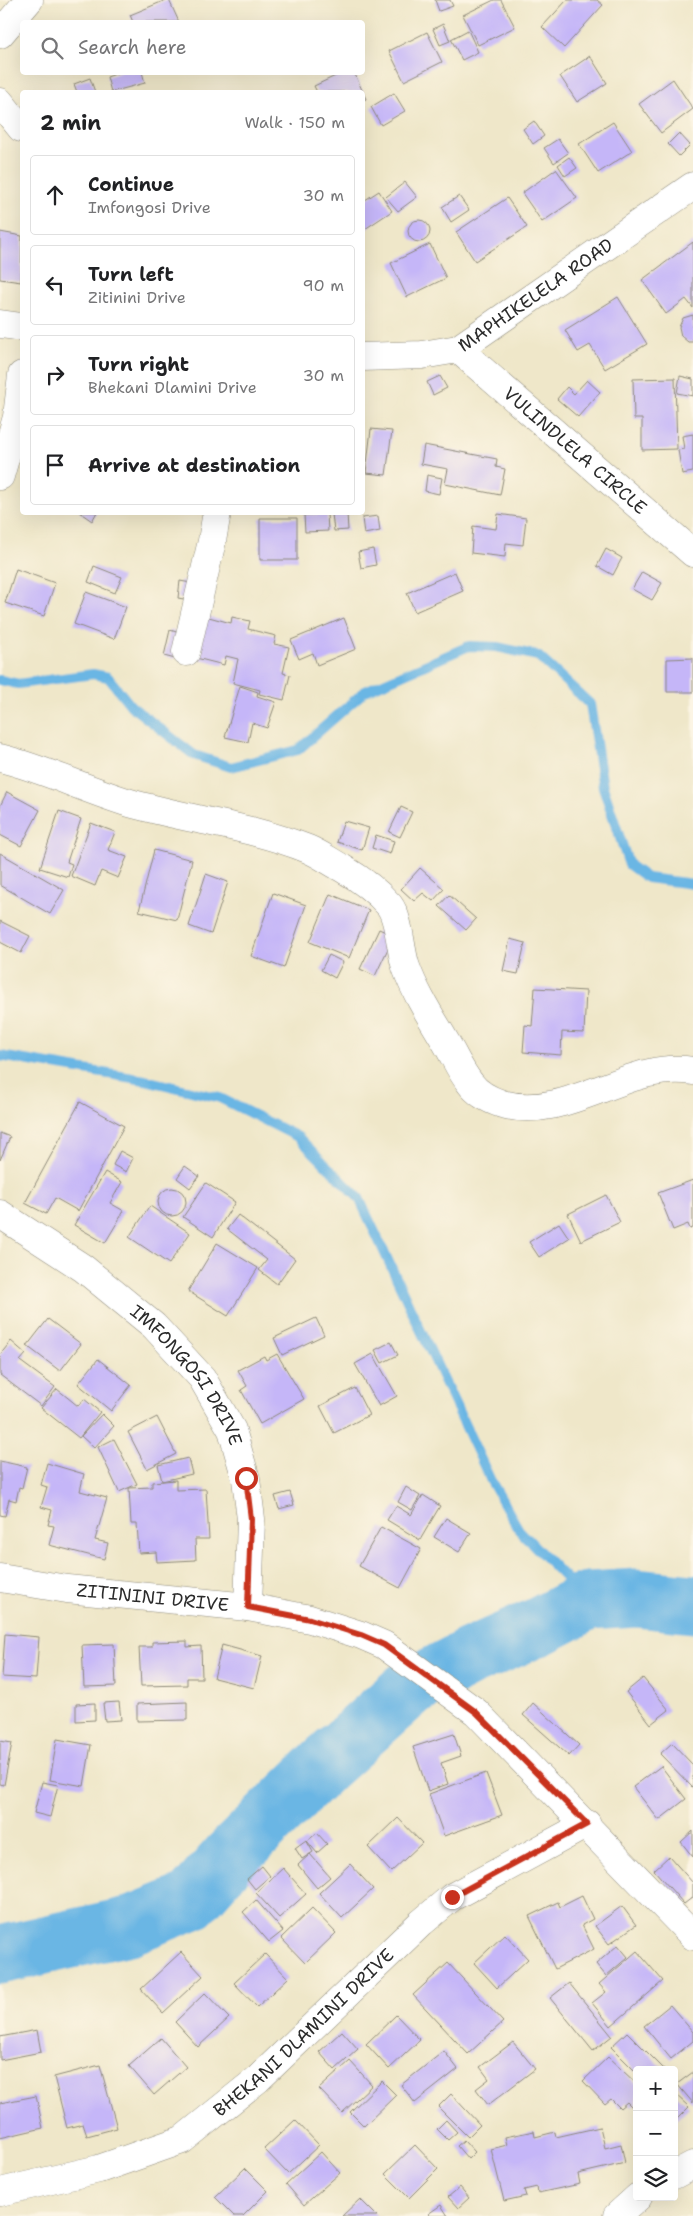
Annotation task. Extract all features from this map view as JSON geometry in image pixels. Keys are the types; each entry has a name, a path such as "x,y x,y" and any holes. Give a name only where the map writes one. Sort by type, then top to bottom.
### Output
{"street":[{"path":"0,34 28,0"},
{"path":"0,102 20,127"},
{"name":"MAPHIKELELA ROAD","path":"365,357 422,355 458,349 693,186"},
{"path":"0,324 20,327"},
{"name":"VULINDLELA CIRCLE","path":"458,349 693,553"},
{"path":"0,476 17,417 20,392"},
{"path":"186,652 216,515"},
{"path":"0,758 26,765 100,794 142,806 253,831 309,850 356,877 375,891 391,907 406,966 419,998 470,1084 485,1097 503,1104 535,1107 574,1100 656,1071 675,1068 693,1071"},
{"name":"IMFONGOSI DRIVE","path":"0,1214 83,1268 154,1326 202,1378 232,1430 246,1478 251,1519 248,1607"},
{"name":"ZITININI DRIVE","path":"0,1578 67,1589 248,1607 310,1619 361,1635 384,1645 476,1712 587,1824 693,1936"},
{"name":"BHEKANI DLAMINI DRIVE","path":"0,2192 98,2169 182,2140 258,2079 421,1922 452,1897 587,1824"},
{"path":"678,2173 693,2165"},
{"path":"616,2216 633,2201"}],"building":[{"path":"169,0 178,20 132,20 130,15"},
{"path":"435,0 450,0 453,6 439,11"},
{"path":"494,0 501,0 515,27 478,45 463,15"},
{"path":"567,0 597,0 603,5 564,48 542,27"},
{"path":"443,24 450,41 440,45 433,29"},
{"path":"468,30 478,52 462,60 451,39"},
{"path":"427,32 442,62 404,81 389,51"},
{"path":"590,56 607,83 577,102 560,76"},
{"path":"113,75 143,75 145,83 119,90 110,90 107,77"},
{"path":"338,75 355,75 362,90 316,90 314,86"},
{"path":"90,78 94,90 76,90 74,84"},
{"path":"673,79 693,109 661,133 639,104"},
{"path":"394,93 405,111 381,125 371,107"},
{"path":"534,121 544,136 533,144 523,129"},
{"path":"613,122 632,151 598,173 579,144"},
{"path":"679,133 690,145 679,156 668,144"},
{"path":"558,139 568,153 554,163 544,148"},
{"path":"569,157 577,168 565,176 558,165"},
{"path":"556,169 577,198 542,222 522,193"},
{"path":"405,182 417,197 398,211 386,197"},
{"path":"379,191 392,211 365,229 365,200"},
{"path":"459,196 469,210 451,222 442,207"},
{"path":"507,198 527,227 475,261 456,232"},
{"path":"419,220 427,223 430,231 427,239 419,242 411,239 408,231 411,223"},
{"path":"0,232 20,236 20,282 0,279"},
{"path":"693,242 693,308 686,299 666,314 642,280"},
{"path":"430,244 446,278 407,297 391,263"},
{"path":"618,297 647,344 605,369 590,345 578,352 565,330"},
{"path":"693,315 693,342 688,342 681,336 679,327 683,318"},
{"path":"440,376 447,388 433,395 427,382"},
{"path":"680,376 693,379 693,396 677,393"},
{"path":"675,378 677,449 642,450 642,419 634,419 633,379"},
{"path":"587,380 600,392 578,417 557,399 567,387 574,394"},
{"path":"371,429 392,431 386,475 366,473"},
{"path":"693,434 693,472 682,474 678,450 684,449 682,436"},
{"path":"424,445 497,459 496,467 505,469 500,495 445,484 448,469 421,464"},
{"path":"427,475 442,478 439,494 425,491"},
{"path":"498,514 526,518 523,545 506,543 505,557 471,553 473,526 496,529"},
{"path":"83,515 95,515 92,521"},
{"path":"304,515 327,515 328,531 305,532"},
{"path":"332,515 347,515 348,530 334,531"},
{"path":"378,516 380,531 364,534 362,518"},
{"path":"260,518 297,518 297,560 260,560"},
{"path":"373,549 376,565 361,568 358,552"},
{"path":"606,549 622,558 613,575 597,566"},
{"path":"94,566 122,577 115,593 88,582"},
{"path":"16,569 55,583 44,616 5,603"},
{"path":"455,572 463,591 415,612 407,593"},
{"path":"642,572 662,583 652,600 632,589"},
{"path":"180,581 191,583 189,600 178,598"},
{"path":"86,592 126,607 114,639 74,624"},
{"path":"205,616 231,623 232,617 250,621 248,629 276,636 274,644 289,647 283,673 290,675 284,700 259,694 260,690 233,683 238,659 226,656 224,665 196,658"},
{"path":"344,618 356,649 317,665 313,653 299,659 291,640"},
{"path":"170,630 180,633 175,659 164,656"},
{"path":"693,658 693,692 667,692 667,659"},
{"path":"240,686 258,692 257,696 276,702 267,728 252,723 248,742 225,737"},
{"path":"7,792 40,810 21,846 0,835 0,806"},
{"path":"401,807 412,812 400,837 389,832"},
{"path":"59,811 81,819 67,862 72,864 68,877 40,868"},
{"path":"344,821 369,828 362,850 337,842"},
{"path":"91,823 115,832 108,850 127,857 118,878 101,871 95,886 71,876"},
{"path":"376,835 394,841 390,854 372,848"},
{"path":"154,850 192,860 177,920 139,911"},
{"path":"0,853 64,890 50,914 0,885"},
{"path":"420,868 444,889 433,901 423,893 414,901 401,889"},
{"path":"206,874 228,882 211,934 189,926"},
{"path":"273,893 306,905 284,968 251,956"},
{"path":"330,894 369,910 349,958 310,942"},
{"path":"449,895 476,919 466,930 439,906"},
{"path":"0,921 30,936 21,953 0,942"},
{"path":"379,929 394,936 375,976 360,969"},
{"path":"510,939 525,943 518,974 503,971"},
{"path":"329,955 343,962 335,978 321,970"},
{"path":"535,988 586,991 584,1033 562,1032 561,1055 523,1052 525,1025 532,1026"},
{"path":"80,1102 124,1126 78,1211 55,1198 46,1214 25,1203"},
{"path":"0,1133 10,1137 0,1160"},
{"path":"120,1151 133,1158 126,1172 113,1165"},
{"path":"185,1166 199,1176 190,1188 177,1178"},
{"path":"105,1172 122,1182 110,1203 124,1211 105,1243 74,1225"},
{"path":"693,1180 693,1228 690,1229 688,1224 673,1230 658,1193"},
{"path":"206,1183 235,1202 213,1237 183,1217"},
{"path":"172,1188 182,1192 186,1202 182,1212 172,1216 162,1212 158,1202 162,1192"},
{"path":"606,1195 620,1222 581,1241 568,1214"},
{"path":"150,1206 190,1233 169,1264 129,1237"},
{"path":"238,1215 295,1259 277,1284 259,1270 267,1260 227,1229"},
{"path":"559,1223 569,1238 539,1257 529,1242"},
{"path":"217,1243 258,1268 228,1316 188,1291"},
{"path":"316,1318 324,1335 282,1355 274,1338"},
{"path":"48,1319 81,1344 60,1371 27,1346"},
{"path":"11,1341 26,1354 20,1361 55,1387 41,1406 0,1375 0,1355"},
{"path":"391,1342 398,1355 382,1363 375,1350"},
{"path":"277,1354 304,1399 260,1424 241,1390 247,1386 238,1370 264,1356 266,1360"},
{"path":"373,1354 397,1396 379,1406 355,1364"},
{"path":"98,1359 131,1385 111,1411 78,1384"},
{"path":"355,1388 369,1415 334,1433 320,1406"},
{"path":"57,1389 78,1406 84,1399 100,1412 79,1438 41,1408"},
{"path":"102,1414 114,1426 94,1448 81,1436"},
{"path":"157,1417 176,1454 147,1469 128,1432"},
{"path":"114,1439 137,1484 119,1492 98,1447"},
{"path":"188,1458 192,1474 162,1481 158,1465"},
{"path":"0,1461 27,1467 22,1488 19,1487 16,1501 9,1499 5,1516 0,1515"},
{"path":"47,1463 84,1474 80,1491 107,1498 95,1540 108,1543 104,1559 49,1545 54,1526 48,1525 52,1510 41,1507 47,1487 41,1485"},
{"path":"176,1480 176,1490 206,1489 209,1539 195,1539 196,1560 157,1562 156,1552 139,1553 137,1524 131,1524 129,1488 152,1487 152,1482"},
{"path":"406,1487 420,1496 412,1510 398,1502"},
{"path":"290,1492 294,1505 279,1509 275,1496"},
{"path":"423,1495 440,1506 420,1540 387,1520 396,1506 411,1515"},
{"path":"446,1518 471,1533 459,1552 434,1537"},
{"path":"381,1527 421,1549 400,1588 359,1566"},
{"path":"5,1634 39,1637 36,1679 2,1677"},
{"path":"187,1641 187,1647 201,1646 202,1678 187,1678 187,1685 141,1686 139,1647 152,1647 152,1642"},
{"path":"114,1644 116,1686 84,1687 82,1645"},
{"path":"222,1645 262,1656 254,1688 214,1678"},
{"path":"643,1678 669,1710 651,1724 626,1692"},
{"path":"119,1702 121,1720 105,1721 103,1703"},
{"path":"187,1702 187,1720 137,1721 137,1704"},
{"path":"95,1703 95,1720 76,1721 76,1704"},
{"path":"533,1703 579,1745 569,1756 523,1715"},
{"path":"454,1734 461,1756 441,1763 448,1784 428,1791 413,1747"},
{"path":"57,1739 91,1745 84,1786 50,1780"},
{"path":"0,1741 12,1743 4,1785 0,1784"},
{"path":"672,1743 693,1765 693,1788 660,1754"},
{"path":"661,1766 686,1799 659,1820 633,1787"},
{"path":"486,1773 502,1815 444,1836 429,1794"},
{"path":"42,1782 58,1785 50,1817 34,1813"},
{"path":"398,1818 422,1843 391,1872 368,1847"},
{"path":"693,1831 693,1857 681,1842"},
{"path":"317,1833 327,1844 317,1853 307,1841"},
{"path":"306,1840 313,1852 302,1859 295,1848"},
{"path":"310,1854 330,1877 317,1888 298,1865"},
{"path":"669,1856 693,1883 693,1897 684,1904 654,1870"},
{"path":"350,1864 373,1889 342,1918 319,1893"},
{"path":"262,1866 270,1876 255,1889 247,1879"},
{"path":"283,1868 306,1894 279,1918 256,1893"},
{"path":"582,1896 593,1919 582,1925 594,1949 555,1969 529,1916 558,1902 560,1907"},
{"path":"256,1900 283,1931 269,1942 243,1912"},
{"path":"622,1906 636,1925 609,1944 595,1926"},
{"path":"312,1908 336,1933 305,1963 281,1938"},
{"path":"505,1934 528,1959 497,1988 474,1963"},
{"path":"618,1945 628,1957 606,1976 596,1964"},
{"path":"637,1951 663,1981 611,2026 592,2003 606,1992 599,1984"},
{"path":"181,1952 203,1976 163,2013 141,1989"},
{"path":"265,1954 288,1978 257,2007 234,1983"},
{"path":"448,1963 503,2022 468,2054 413,1995"},
{"path":"569,1983 612,2036 593,2051 550,1998"},
{"path":"205,1993 229,2018 198,2047 175,2022"},
{"path":"670,2005 693,2032 693,2041 671,2059 644,2026"},
{"path":"396,2015 420,2040 389,2069 366,2044"},
{"path":"37,2030 41,2052 0,2060 0,2037"},
{"path":"342,2031 358,2049 335,2070 319,2052"},
{"path":"627,2032 661,2066 633,2066 633,2069 611,2047"},
{"path":"161,2038 186,2067 154,2095 129,2066"},
{"path":"513,2042 535,2069 488,2105 476,2089 489,2079 480,2067"},
{"path":"444,2051 458,2069 415,2103 401,2085"},
{"path":"608,2057 633,2080 633,2106 627,2102 620,2108 611,2099 605,2104 583,2081"},
{"path":"350,2061 372,2085 342,2113 319,2089"},
{"path":"100,2065 117,2128 87,2136 83,2124 67,2128 54,2077"},
{"path":"693,2072 693,2103 678,2085"},
{"path":"382,2081 396,2095 364,2126 350,2112"},
{"path":"451,2094 480,2125 468,2137 438,2107"},
{"path":"36,2096 43,2128 0,2138 0,2103"},
{"path":"678,2097 689,2107 678,2118"},
{"path":"295,2120 319,2145 288,2174 264,2149"},
{"path":"446,2120 457,2132 448,2140 437,2129"},
{"path":"600,2127 605,2148 621,2144 625,2163 578,2174 580,2184 538,2193 537,2187 524,2190 526,2196 504,2201 491,2149 507,2145 505,2137 534,2131 535,2137 555,2132 556,2137"},
{"path":"464,2140 475,2152 468,2159 457,2146"},
{"path":"415,2145 438,2169 409,2198 385,2174"},
{"path":"321,2152 340,2173 304,2205 286,2184"},
{"path":"245,2168 268,2191 243,2216 234,2216 215,2197"},
{"path":"460,2187 469,2198 458,2208 448,2197"},
{"path":"360,2199 377,2216 342,2216"},
{"path":"441,2205 448,2216 430,2216 428,2214"}],"waterway":[{"path":"0,680 18,684 93,674 108,677 131,706 194,755 231,767 298,750 365,691 469,646 497,647 538,656 590,704 603,787 629,865 647,878 693,884"},
{"path":"0,1056 145,1080 220,1098 298,1137 359,1198 491,1481 519,1530 588,1601"},
{"path":"0,1955 129,1926 191,1901 230,1857 325,1764 409,1689 470,1657 538,1627 588,1601 636,1598 693,1604"}],"route":[{"path":"246,1478 251,1519 248,1607 310,1619 361,1635 384,1645 476,1712 587,1824 452,1897"}]}
